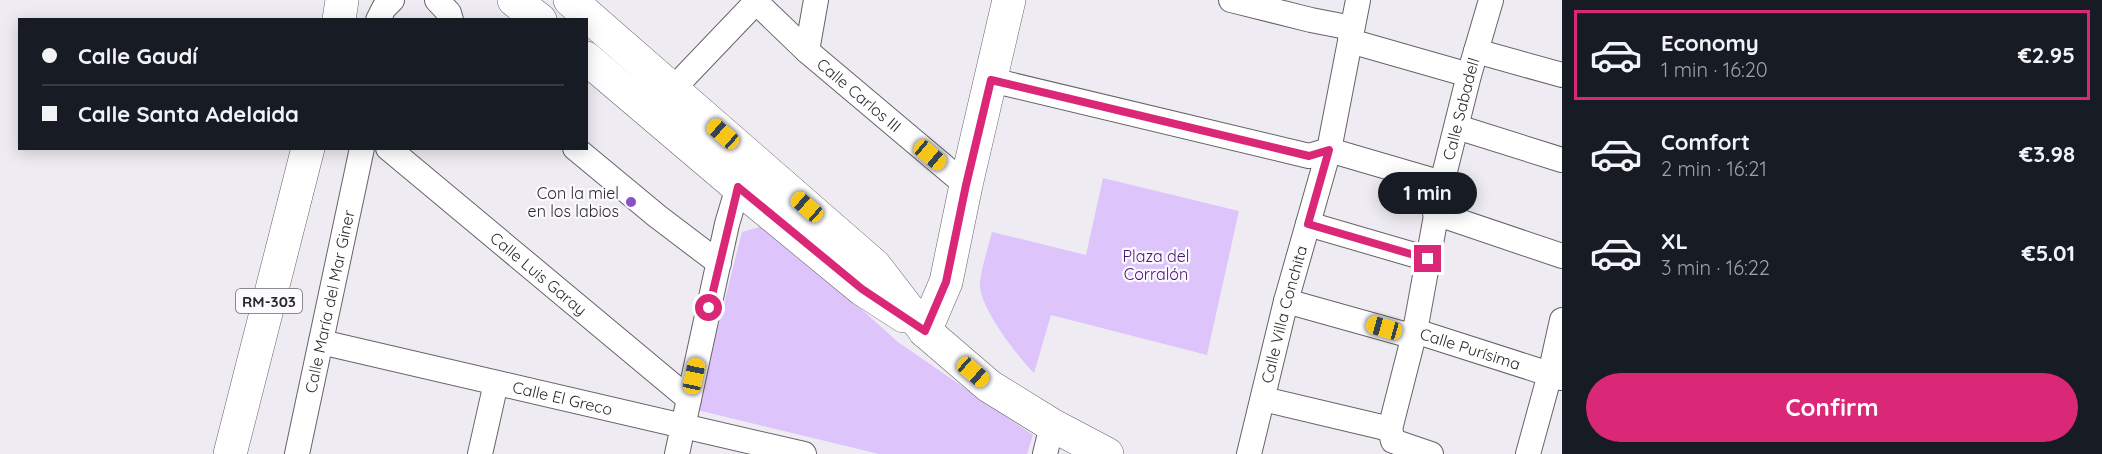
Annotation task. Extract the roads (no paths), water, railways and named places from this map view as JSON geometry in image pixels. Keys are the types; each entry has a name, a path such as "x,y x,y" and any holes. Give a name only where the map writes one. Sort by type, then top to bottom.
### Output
{"main road":[{"path":"514,0 537,18"},
{"path":"570,0 875,266 925,331"},
{"path":"925,331 946,282 1009,0"},
{"path":"588,60 862,289 925,331 1048,439 1107,454"},
{"name":"RM-303","path":"230,454 307,150"}],"street":[{"path":"379,18 384,8 392,0"},
{"path":"437,0 445,8 450,18"},
{"name":"Calle Carlos III","path":"807,51 816,0"},
{"path":"1231,0 1311,20 1469,75"},
{"name":"Calle Villa Conchita","path":"1249,454 1286,301 1329,150 1358,0"},
{"name":"Calle Sabadell","path":"1390,429 1415,331 1442,183 1469,75 1491,0"},
{"path":"672,90 757,1"},
{"name":"Calle Carlos III","path":"757,1 807,51 966,185"},
{"path":"1476,51 1562,75"},
{"path":"991,80 1309,156 1329,150 1442,183"},
{"path":"1457,127 1562,160"},
{"name":"Calle María del Mar Giner","path":"297,454 362,150"},
{"name":"Calle Luis Garay","path":"390,150 689,399"},
{"path":"577,150 718,263"},
{"path":"676,454 718,263 738,187"},
{"path":"1436,213 1562,256"},
{"path":"1308,224 1428,259"},
{"name":"Calle Purísima","path":"1286,301 1404,334 1415,331 1556,376"},
{"path":"1528,454 1556,376 1562,320"},
{"name":"Calle El Greco","path":"321,342 804,454"},
{"path":"480,454 496,384"},
{"path":"1263,399 1390,429 1393,441 1431,454"}],"place":[{"name":"Con la miel en los labios","path":"631,202"}],"park label":[{"name":"Plaza del Corralón","path":"1156,265"}]}
